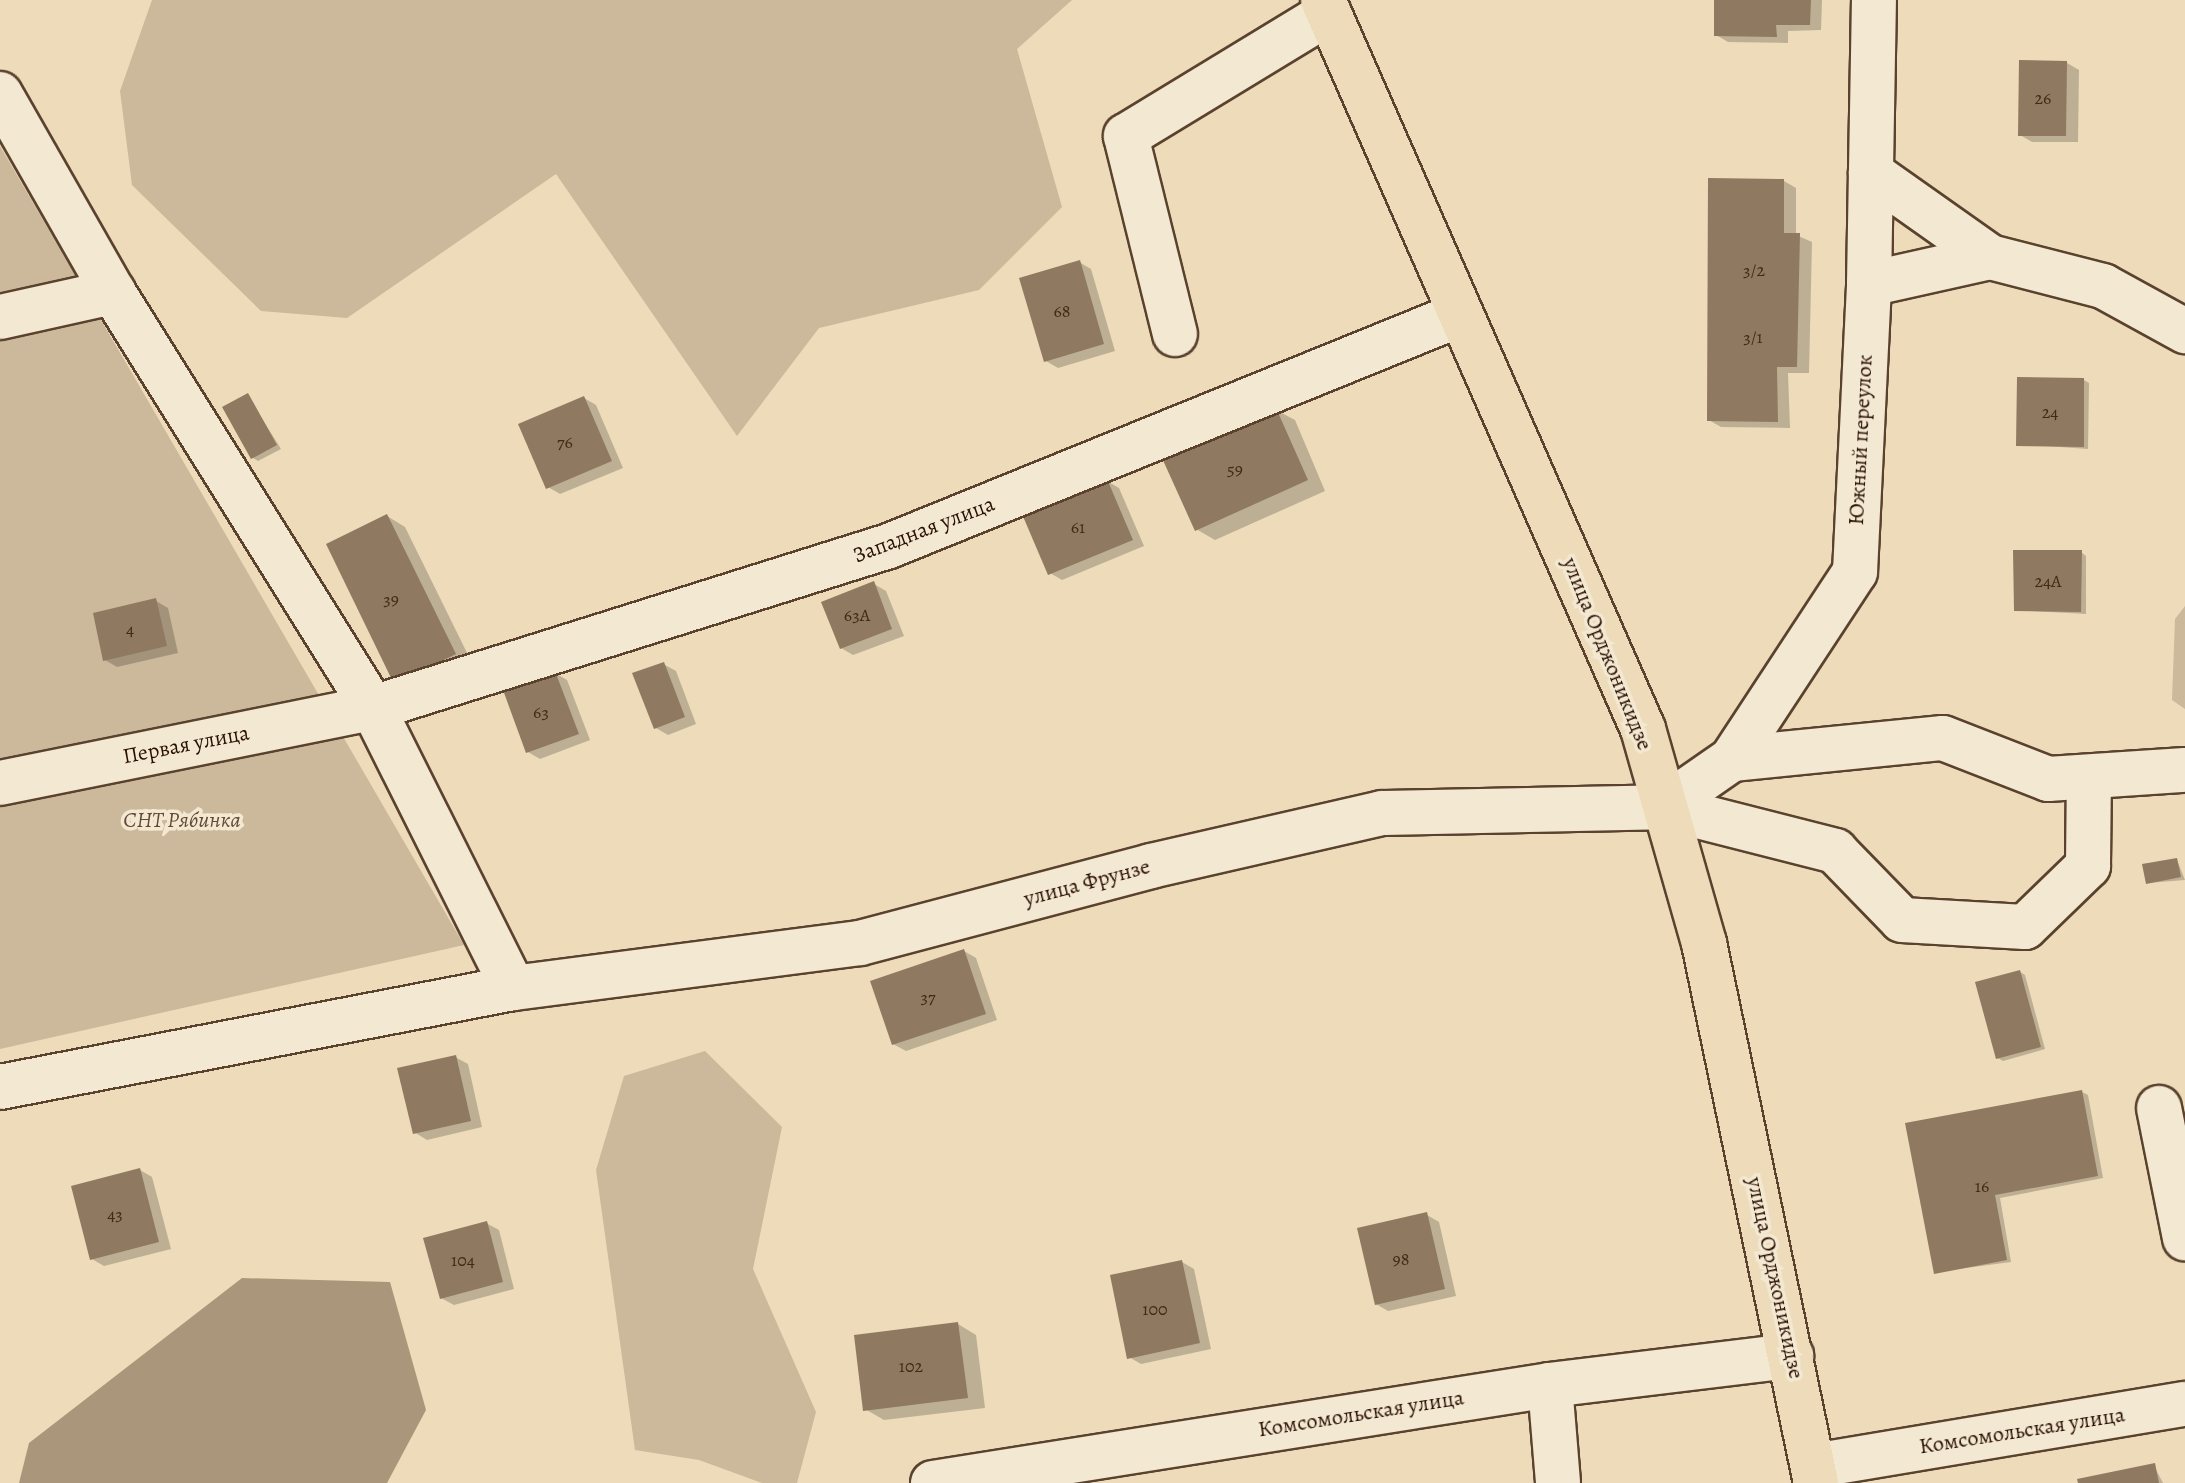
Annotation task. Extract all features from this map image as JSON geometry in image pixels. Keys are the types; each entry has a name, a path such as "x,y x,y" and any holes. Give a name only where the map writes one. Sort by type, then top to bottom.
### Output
{"main road":[{"name":"улица Орджоникидзе","path":"1325,7 1643,729 1704,943 1814,1475"}],"street":[{"name":"Южный переулок","path":"1663,807 1732,759 1855,572 1869,284 1874,0"},
{"path":"1175,334 1126,136 1325,7"},
{"path":"0,94 113,292 373,708 513,988"},
{"path":"1871,173 1990,257 2103,286 2185,331"},
{"path":"1869,284 1990,257"},
{"path":"0,317 113,292"},
{"name":"Западная улица","path":"373,708 889,546 1461,314"},
{"name":"Первая улица","path":"0,783 373,708"},
{"path":"1732,759 1943,738 2048,779 2185,770"},
{"name":"улица Фрунзе","path":"0,1087 513,988 860,943 1151,866 1382,813 1663,807 1835,851 1902,920 2025,927 2088,866 2089,777"},
{"path":"2159,1108 2185,1238"},
{"name":"Комсомольская улица","path":"933,1483 1550,1385 1791,1356"},
{"path":"1550,1385 1558,1483"},
{"name":"Комсомольская улица","path":"1814,1475 2185,1404"}],"green space":[{"path":"152,0 1072,0 1017,49 1062,207 979,290 819,328 737,436 556,174 347,318 261,311 132,185 120,91"},
{"name":"СНТ Рябинка","path":"0,146 464,945 0,1049"},
{"path":"2185,606 2185,709 2172,700 2175,619"},
{"path":"705,1051 782,1127 753,1269 816,1412 797,1483 762,1483 699,1460 635,1450 596,1170 624,1076"}],"shaded area":[{"path":"242,1278 390,1282 426,1410 387,1483 19,1483 29,1443"}],"building":[{"path":"1714,0 1811,0 1810,25 1776,25 1777,37 1714,36"},
{"path":"2019,60 2067,61 2066,136 2018,136"},
{"path":"1708,178 1784,179 1784,233 1800,233 1797,367 1777,367 1778,422 1707,421"},
{"path":"1080,260 1104,344 1044,362 1019,278"},
{"path":"2017,377 2084,378 2084,447 2016,446"},
{"path":"248,393 277,445 251,459 222,407"},
{"path":"584,396 612,461 546,489 518,424"},
{"path":"1276,408 1308,480 1195,531 1162,458"},
{"path":"1107,479 1133,540 1048,575 1022,514"},
{"path":"387,514 456,654 394,684 326,544"},
{"path":"2013,550 2082,550 2081,612 2014,611"},
{"path":"874,581 892,629 840,649 821,602"},
{"path":"156,598 167,646 103,661 93,613"},
{"path":"664,662 685,717 654,729 632,673"},
{"path":"555,671 579,734 526,753 503,690"},
{"path":"2177,858 2181,877 2146,884 2142,864"},
{"path":"964,949 986,1014 892,1045 870,981"},
{"path":"2020,970 2041,1047 1996,1059 1975,982"},
{"path":"456,1055 471,1121 413,1134 397,1068"},
{"path":"2082,1090 2098,1176 1995,1195 2007,1260 1934,1274 1905,1123"},
{"path":"140,1168 159,1242 90,1260 71,1186"},
{"path":"1427,1212 1445,1289 1375,1305 1357,1228"},
{"path":"487,1221 503,1282 440,1299 423,1238"},
{"path":"1182,1260 1200,1343 1127,1359 1110,1275"},
{"path":"958,1322 968,1398 863,1411 854,1335"},
{"path":"2155,1463 2159,1483 2078,1483 2077,1479"}]}
